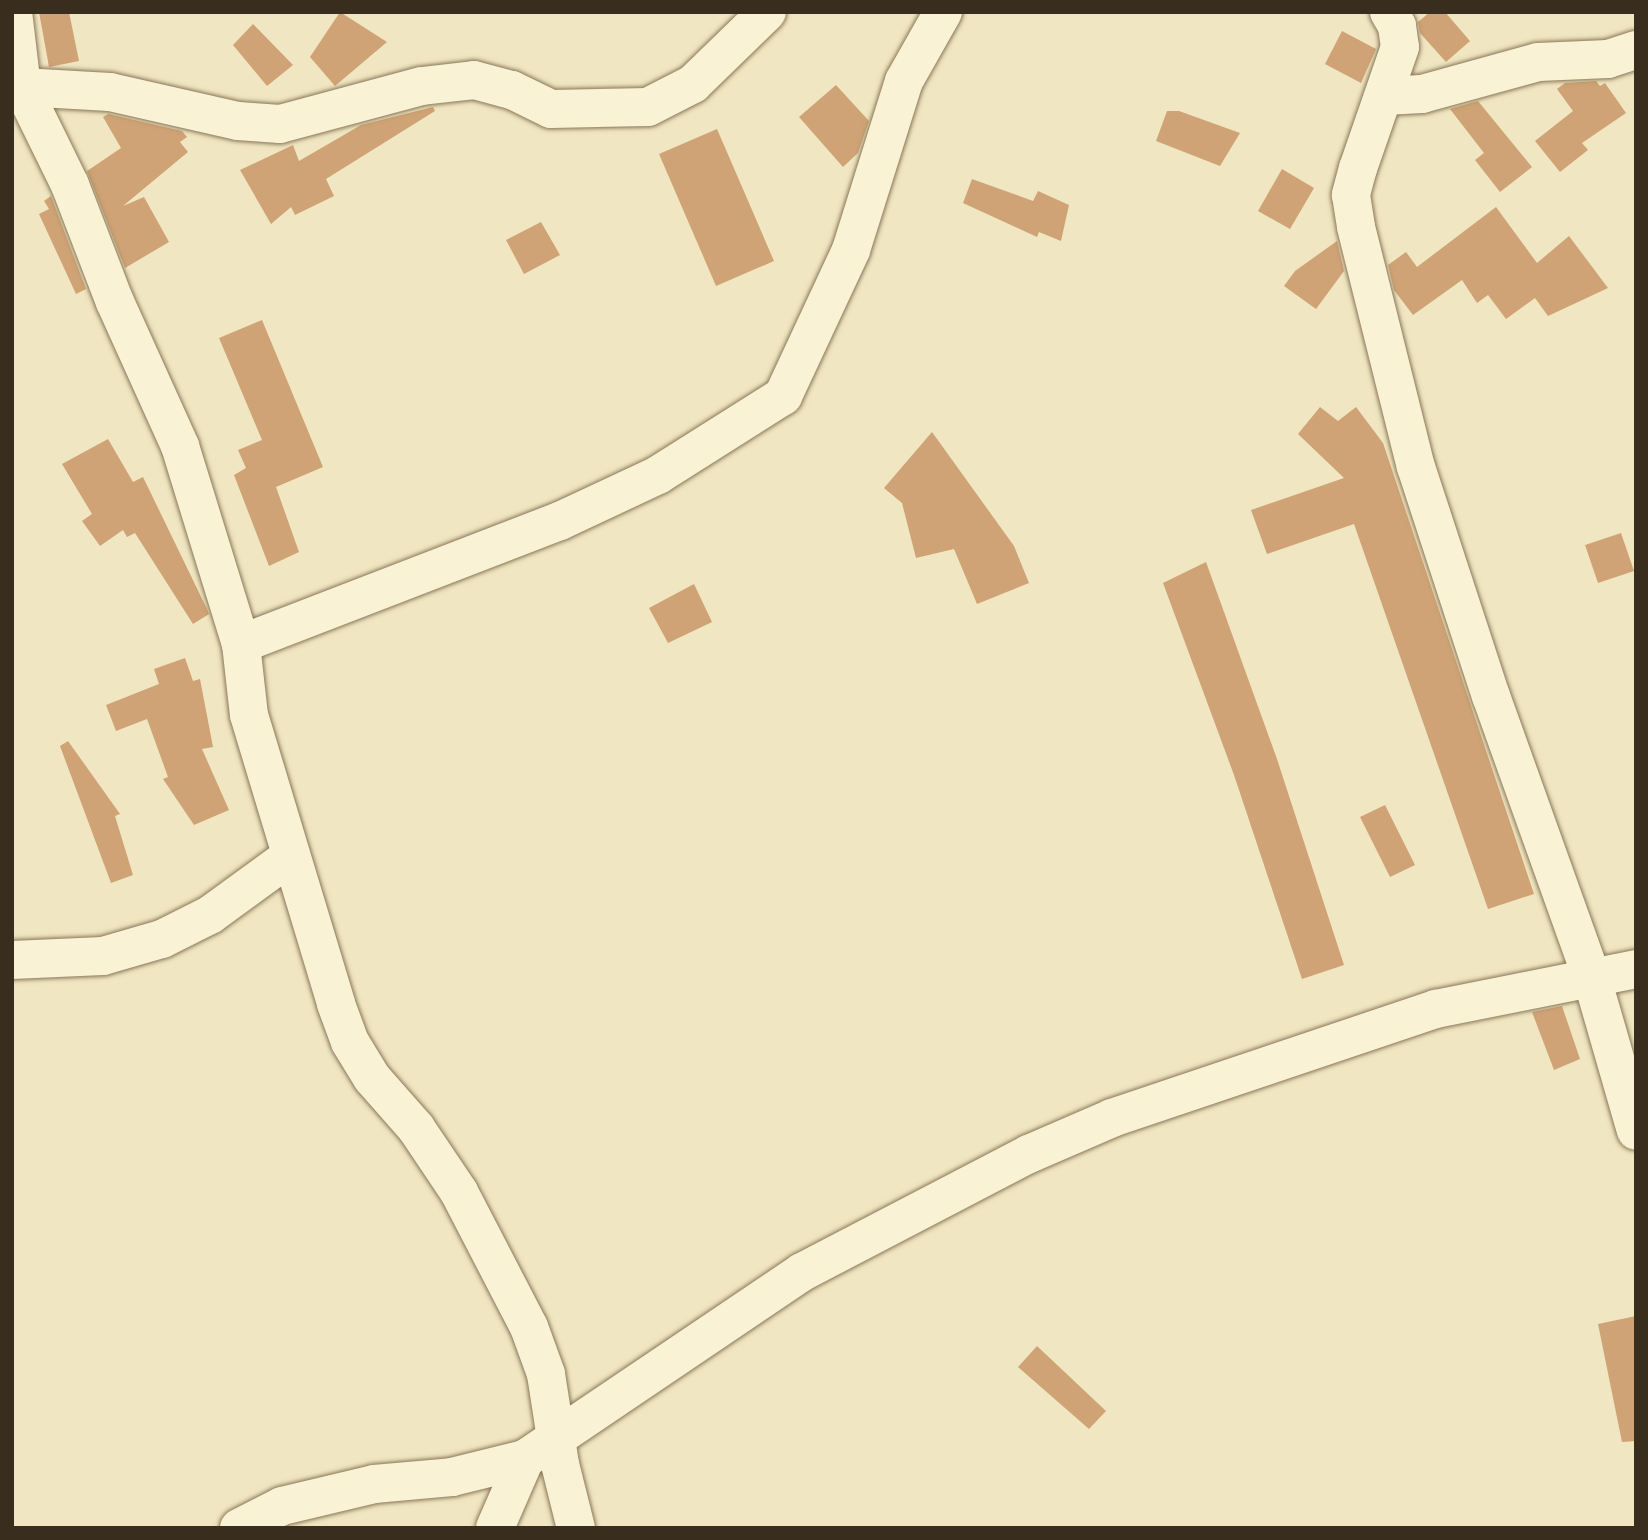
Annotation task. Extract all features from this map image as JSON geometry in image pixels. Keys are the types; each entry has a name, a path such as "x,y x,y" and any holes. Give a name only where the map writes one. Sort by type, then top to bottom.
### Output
{"street":[{"path":"13,12 17,85 70,185 115,302 157,387 180,446 241,644 249,715 351,1042 459,1192 529,1327 546,1374 540,1450 495,1528"},
{"path":"17,85 110,92 238,121 280,124 422,86 474,80 551,109 648,107 693,84 767,12"},
{"path":"241,644 560,521 658,475 783,396 851,250 904,81 943,12"},
{"path":"1389,12 1397,26 1400,47 1351,195 1372,303 1429,505 1591,975 1636,1131"},
{"path":"1384,96 1422,94 1538,62 1608,59 1636,50"},
{"path":"12,960 103,956 162,939 210,915 291,856"},
{"path":"239,1528 282,1506 347,1490 452,1477 540,1450 802,1272 1029,1154 1112,1118 1436,1009 1591,975 1636,969"},
{"path":"540,1450 576,1528"}],"building":[{"path":"39,12 69,12 79,61 49,67"},
{"path":"340,12 387,42 335,86 310,57"},
{"path":"1430,12 1445,12 1470,41 1446,62 1420,33 1418,22"},
{"path":"253,24 293,65 267,86 233,45"},
{"path":"1342,31 1376,49 1361,83 1325,64"},
{"path":"1596,81 1600,86 1605,83 1626,113 1582,143 1588,150 1560,172 1535,141 1573,111 1557,89 1565,83"},
{"path":"836,85 869,121 858,153 843,167 799,117"},
{"path":"1478,101 1532,167 1500,192 1475,160 1484,153 1450,109"},
{"path":"433,107 435,111 326,179 334,196 295,215 291,207 271,224 240,170 293,145 299,161 361,125"},
{"path":"1167,111 1179,111 1240,133 1220,166 1156,141"},
{"path":"108,114 182,131 187,137 180,142 188,152 123,206 144,197 169,242 125,268 87,171 121,148 103,117"},
{"path":"717,129 774,261 716,286 659,154"},
{"path":"1282,169 1314,188 1290,229 1258,211"},
{"path":"972,179 1033,201 1038,191 1069,205 1061,241 1039,232 1037,237 963,203"},
{"path":"51,196 86,289 76,294 39,214 49,209 44,201"},
{"path":"1496,207 1537,263 1569,236 1608,288 1548,316 1535,298 1506,319 1488,295 1477,303 1462,280 1413,315 1394,290 1388,265 1406,252 1417,267"},
{"path":"541,222 560,255 524,274 506,240"},
{"path":"1337,241 1344,271 1316,309 1284,286 1295,271"},
{"path":"262,320 323,467 276,487 299,552 269,566 234,475 246,468 238,450 262,440 219,338"},
{"path":"1320,407 1338,421 1356,407 1383,443 1534,894 1488,909 1354,524 1267,554 1251,510 1344,478 1298,434"},
{"path":"932,432 1014,546 1029,583 977,604 954,549 916,558 902,503 884,488"},
{"path":"108,439 133,482 143,477 207,609 209,614 193,624 135,533 127,537 123,530 100,546 82,521 92,514 62,464"},
{"path":"1621,533 1634,571 1598,583 1585,545"},
{"path":"1206,562 1277,759 1344,965 1302,979 1234,775 1163,583"},
{"path":"694,584 712,622 668,643 649,608"},
{"path":"185,658 193,681 200,679 213,747 202,749 229,810 194,825 163,779 168,777 147,719 116,731 106,705 159,684 154,669"},
{"path":"68,741 120,814 115,816 133,875 111,883 60,746"},
{"path":"1385,805 1415,865 1390,877 1360,817"},
{"path":"1562,1006 1580,1059 1554,1070 1532,1012"},
{"path":"1636,1316 1636,1441 1622,1442 1598,1324"},
{"path":"1037,1346 1106,1411 1089,1429 1018,1367"}]}
